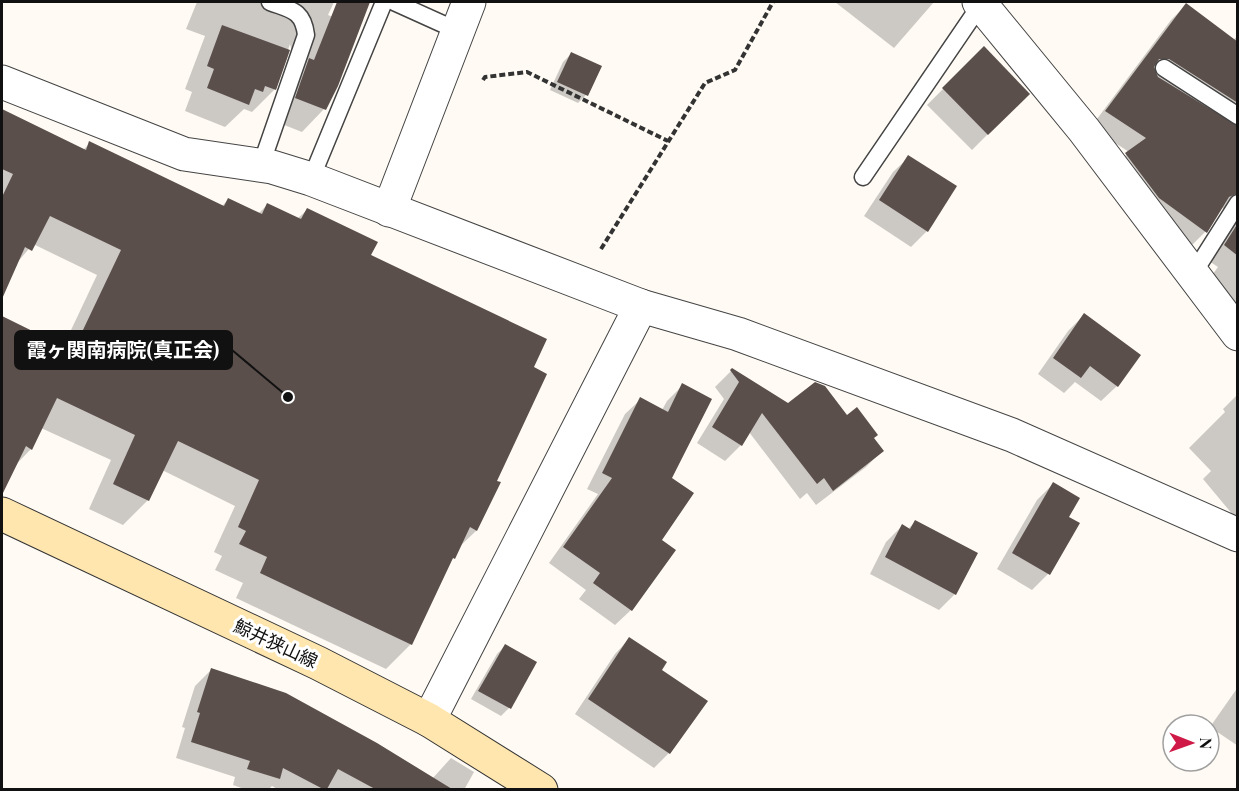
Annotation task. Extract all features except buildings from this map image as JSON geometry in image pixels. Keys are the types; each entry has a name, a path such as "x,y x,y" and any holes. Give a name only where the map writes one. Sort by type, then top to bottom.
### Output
{"main road":[{"name":"鯨井狭山線","path":"2,514 318,663 429,720 541,789"}],"street":[{"path":"980,3 1084,130 1238,334"},
{"path":"389,210 463,16"},
{"path":"2,82 184,154 261,165 311,179 641,306 738,334 1012,435 1238,535"},
{"path":"429,720 641,306"}],"lane":[{"path":"261,165 306,34 304,21 298,13 270,2"},
{"path":"311,179 384,2"},
{"path":"394,2 463,16"},
{"path":"862,177 980,3"},
{"path":"1164,68 1238,116"},
{"path":"1193,274 1238,203"}],"path":[{"path":"579,283 705,83 735,70 772,2"},
{"path":"479,87 485,77 527,72 668,141"}],"place":[{"name":"霞ヶ関南病院(真正会)","path":"288,397"}]}
